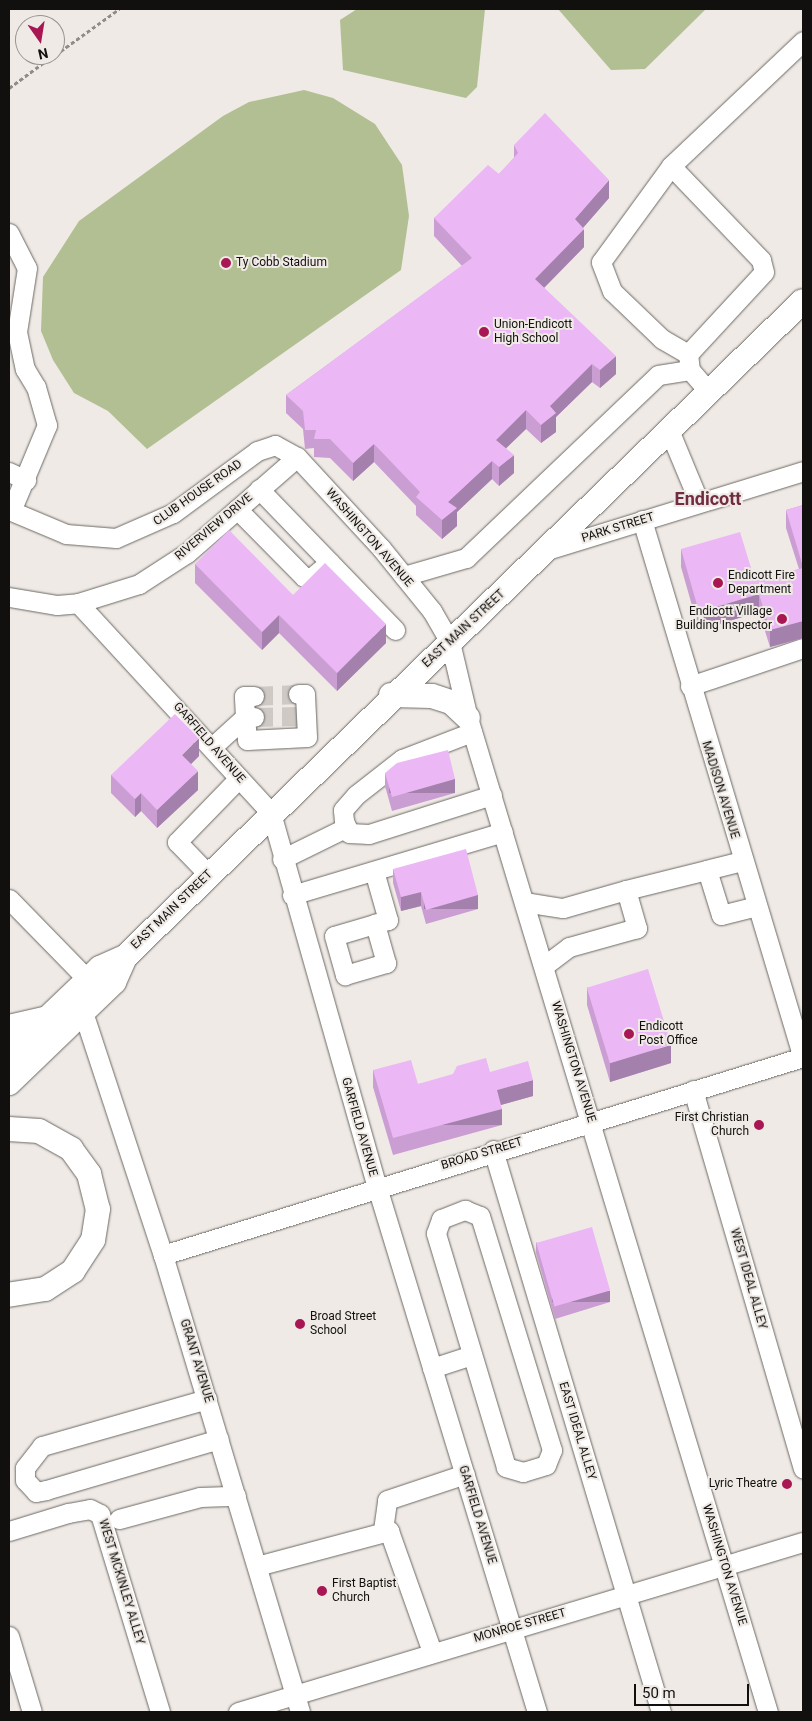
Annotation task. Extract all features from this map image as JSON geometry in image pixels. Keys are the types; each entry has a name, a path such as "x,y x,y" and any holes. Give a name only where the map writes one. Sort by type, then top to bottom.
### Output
{"main road":[{"name":"EAST MAIN STREET","path":"9,1055 87,979 124,957 391,695 547,550 803,301"},
{"path":"391,695 432,696 451,702 470,725"},
{"name":"EAST MAIN STREET","path":"9,1083 114,982 124,957"},
{"path":"9,1027 45,1019"},
{"path":"9,1129 39,1131 71,1149 89,1174 98,1209 93,1240 73,1271 46,1289 9,1295"}],"street":[{"path":"708,392 689,362 662,340 612,291 602,262 671,166 803,41"},
{"path":"404,576 466,558 658,375 689,362 764,272 761,260 671,166"},
{"path":"9,233 27,268 15,353 47,426 17,476 10,511"},
{"path":"669,430 699,502"},
{"name":"CLUB HOUSE ROAD","path":"10,511 66,534 116,538 173,513 257,451 275,445 296,458"},
{"name":"WASHINGTON AVENUE","path":"296,458 404,576 450,642 470,725 768,1712"},
{"name":"RIVERVIEW DRIVE","path":"9,597 57,605 78,603 104,599 139,584 187,552 296,458"},
{"name":"PARK STREET","path":"547,550 803,470"},
{"path":"260,490 396,630"},
{"path":"237,509 304,577 312,577 330,562"},
{"name":"MADISON AVENUE","path":"642,520 742,861 803,1057"},
{"name":"GARFIELD AVENUE","path":"78,603 271,813 292,895 377,1187 537,1712"},
{"path":"690,686 803,648"},
{"path":"298,694 305,694 302,716 307,738 328,757"},
{"path":"254,696 244,696 250,717 246,740 307,738"},
{"path":"212,747 250,717"},
{"path":"470,725 402,759 343,810 347,827 349,833 369,834 492,795"},
{"path":"208,875 177,842 239,778"},
{"path":"282,859 347,827"},
{"path":"292,895 503,832"},
{"path":"524,902 563,908 742,861"},
{"path":"707,870 721,915 756,906"},
{"path":"306,944 388,920 374,871"},
{"path":"544,966 569,946 637,928 626,890"},
{"path":"9,899 87,979"},
{"path":"334,936 345,974 386,963 375,924"},
{"name":"GRANT AVENUE","path":"83,1012 163,1254 300,1712"},
{"name":"BROAD STREET","path":"163,1254 492,1150 803,1057"},
{"name":"WEST IDEAL ALLEY","path":"693,1090 803,1468"},
{"name":"EAST IDEAL ALLEY","path":"492,1150 662,1712"},
{"path":"465,1210 480,1216 552,1450 546,1465 516,1472 506,1467 472,1355 436,1233 441,1219 465,1210"},
{"path":"432,1368 472,1355"},
{"path":"207,1399 42,1446 25,1468 25,1480 36,1492 46,1490 219,1439"},
{"path":"383,1530 387,1500 465,1474"},
{"path":"119,1519 200,1497 236,1496"},
{"name":"WEST MCKINLEY ALLEY","path":"9,1531 68,1513 90,1509 100,1514 160,1712"},
{"path":"257,1566 383,1530 392,1535 432,1652"},
{"name":"MONROE STREET","path":"238,1712 432,1652 803,1542"},
{"path":"9,1636 32,1712"}],"path":[{"path":"65,48 119,9"},
{"path":"9,88 41,65"}],"green space":[{"path":"357,9 485,9 477,87 466,98 343,70 340,20"},
{"path":"558,9 706,9 645,69 611,70"},
{"name":"Ty Cobb Stadium","path":"304,90 333,98 375,124 402,165 409,216 401,270 147,449 108,411 74,393 53,360 41,331 43,277 79,221 223,116 249,102"}],"building":[{"name":"Union-Endicott High School","path":"545,113 609,180 575,219 584,229 535,279 616,356 600,370 592,364 550,406 556,413 541,425 526,410 496,440 514,455 499,467 492,461 448,502 457,508 442,520 416,497 420,492 374,444 353,463 330,439 314,439 316,430 305,430 303,411 286,395 472,258 434,218 488,165 499,174 518,153 514,145"},
{"path":"803,505 803,567 786,510"},
{"path":"229,530 293,595 325,563 386,624 337,673 279,615 262,632 195,564"},
{"path":"740,532 755,581 803,568 803,621 770,630 759,594 699,612 681,549"},
{"path":"175,714 199,738 182,755 198,771 157,810 141,793 135,799 111,775"},
{"path":"448,750 455,779 392,797 385,773 397,763"},
{"path":"466,849 478,895 426,910 421,892 401,897 393,869"},
{"name":"Endicott Post Office","path":"648,969 671,1045 610,1063 587,988"},
{"path":"486,1058 490,1072 528,1061 533,1080 497,1090 502,1109 393,1138 373,1070 411,1060 418,1084 453,1074 457,1066"},
{"path":"592,1227 610,1290 554,1306 536,1243"}],"tunnel":[{"path":"254,696 298,694"},
{"path":"254,717 298,716"}],"place":[{"name":"Ty Cobb Stadium","path":"226,263"},
{"name":"Union-Endicott High School","path":"484,332"},
{"name":"Endicott Fire Department","path":"718,583"},
{"name":"Endicott Village Building Inspector","path":"782,619"},
{"name":"Endicott Post Office","path":"629,1034"},
{"name":"First Christian Church","path":"759,1125"},
{"name":"Broad Street School","path":"300,1324"},
{"name":"Lyric Theatre","path":"787,1484"},
{"name":"First Baptist Church","path":"322,1591"}],"district":[{"name":"Endicott","path":"708,499"}]}
